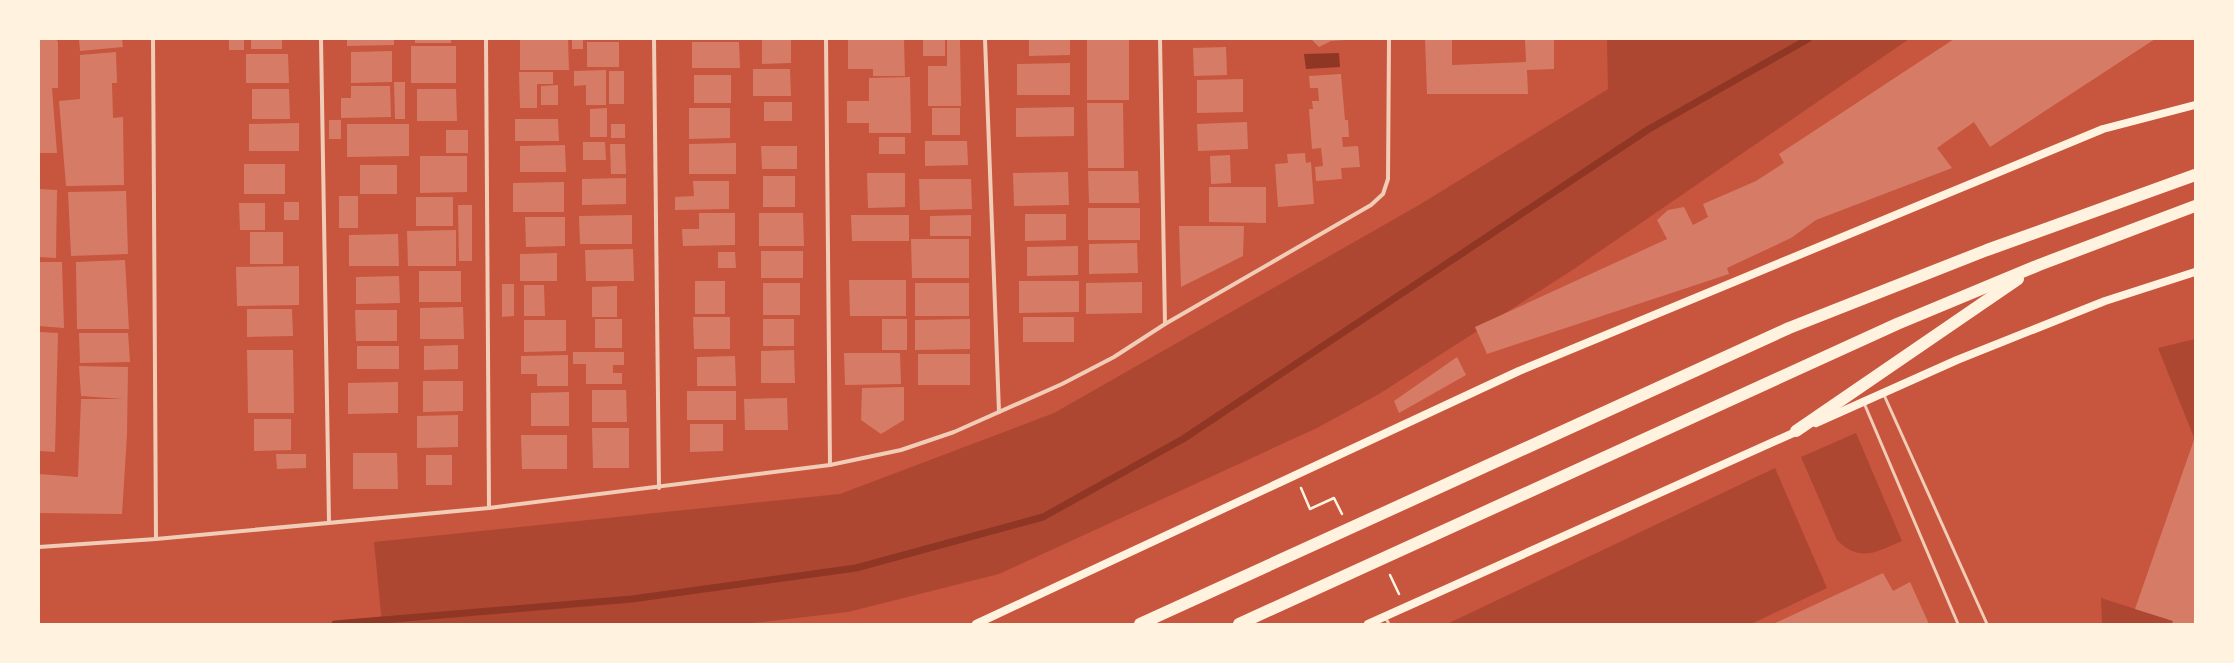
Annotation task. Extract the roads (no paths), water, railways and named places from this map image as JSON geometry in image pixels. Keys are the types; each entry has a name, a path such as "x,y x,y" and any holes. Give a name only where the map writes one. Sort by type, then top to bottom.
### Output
{"highway":[{"path":"1140,624 1789,328 1987,250 2195,174"},
{"path":"1239,624 1897,324 2039,265 2195,206"},
{"path":"2156,221 2195,216"},
{"path":"1796,431 2039,265"}],"main road":[{"path":"976,624 1294,474 1519,371 2103,129 2195,105"},
{"path":"1368,624 1387,620 1405,607 1957,360 2105,301 2195,272"}],"street":[{"path":"153,39 156,539"},
{"path":"321,39 329,522"},
{"path":"486,39 489,508"},
{"path":"654,39 659,488"},
{"path":"826,39 830,465"},
{"path":"985,39 998,412"},
{"path":"1160,39 1165,324"},
{"path":"39,547 156,539 489,508 659,488 830,465 901,450 954,432 1069,381 1114,357 1165,324 1371,205 1383,194 1388,179 1389,39"}],"lane":[{"path":"1883,393 1987,624"},
{"path":"1864,402 1958,624"}],"waterway":[{"path":"335,624 632,599 856,568 1043,517 1183,439 1649,129 1808,39"}]}
